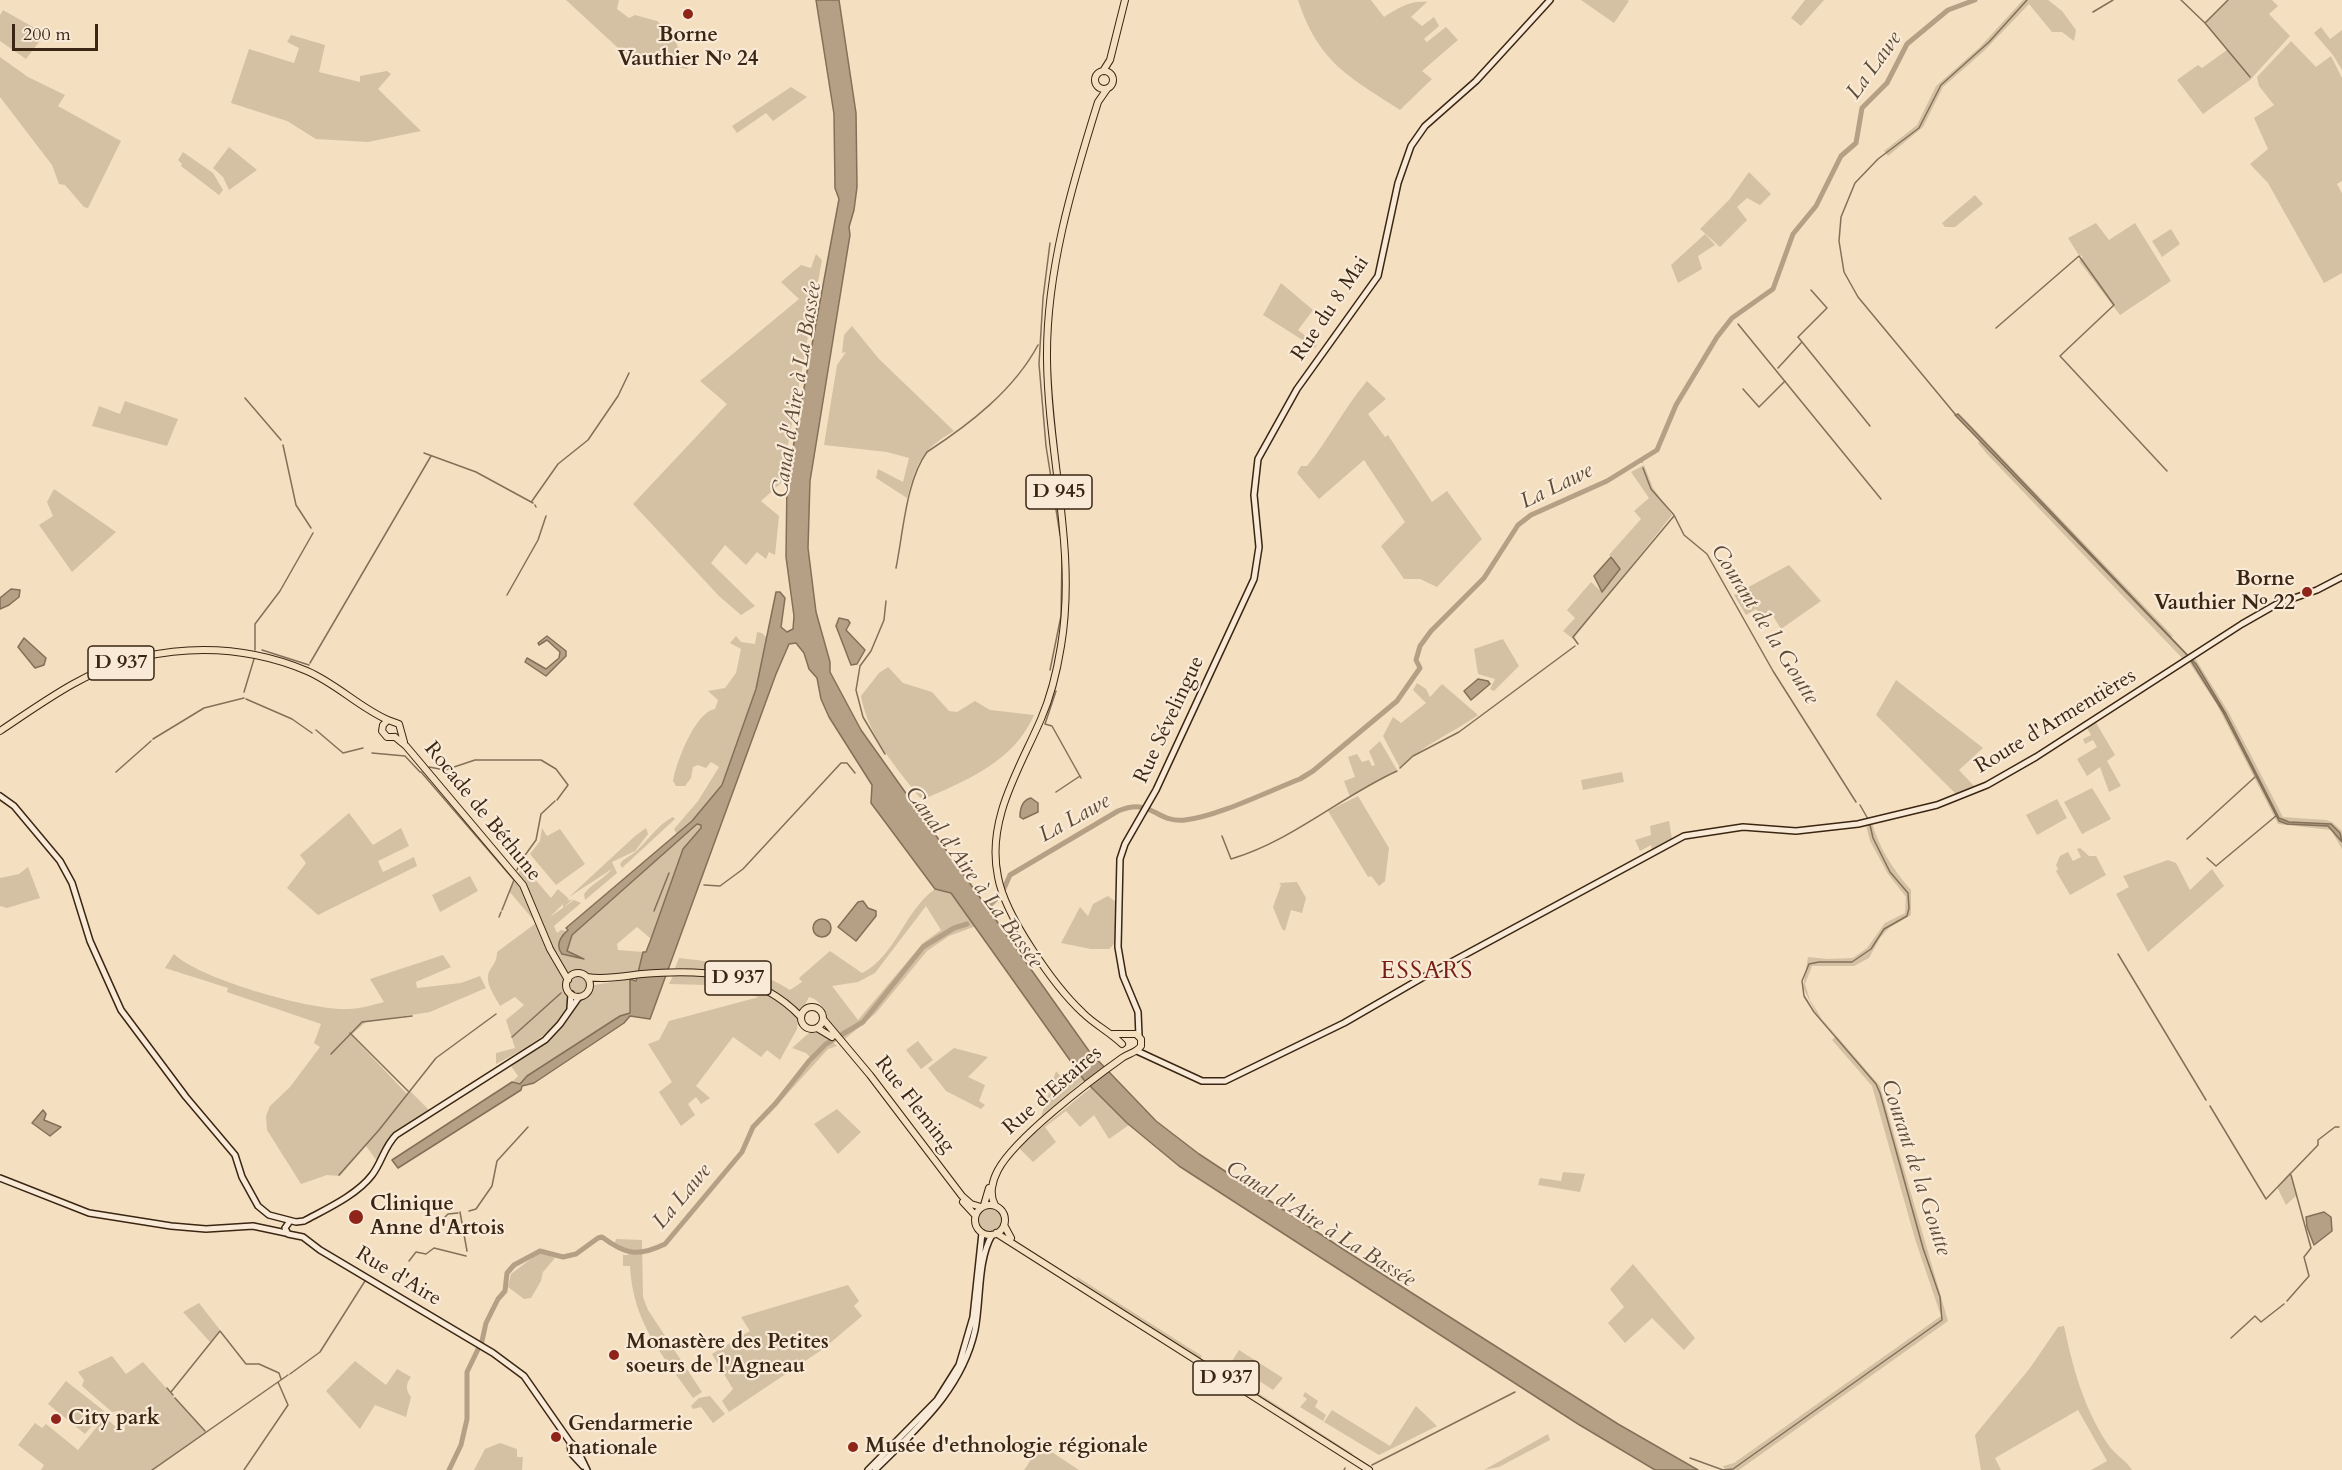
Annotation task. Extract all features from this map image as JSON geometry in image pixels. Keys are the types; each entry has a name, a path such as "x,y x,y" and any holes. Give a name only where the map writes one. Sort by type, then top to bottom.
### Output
{"main road":[{"path":"1110,60 1095,77 1097,87 1107,89 1113,83 1110,74 1110,60 1125,0"},
{"name":"Rue du 8 Mai","path":"1259,540 1254,495 1258,459 1303,381 1378,276 1398,183 1411,146 1424,127 1476,81 1550,0"},
{"path":"1102,71 1110,74"},
{"name":"D 945","path":"1097,87 1098,102"},
{"name":"D 945","path":"1107,89 1098,102 1064,223 1054,267 1048,326 1048,388 1067,577 1061,646 1042,716 1001,810 995,855 1004,900 1016,924 1082,1013 1110,1032 1123,1046"},
{"name":"Rue Sévelingue","path":"1139,1036 1139,1018 1120,963 1118,878 1123,849 1147,807 1250,589 1256,568 1259,540"},
{"name":"Route d'Armentières","path":"1153,1057 1193,1078 1209,1082 1225,1081 1337,1025 1675,841 1692,834 1728,829 1806,830 1869,821 1937,805 1987,785 2036,757 2277,604 2317,590 2342,577"},
{"name":"D 937","path":"0,731 75,683 113,666 154,655 198,649 239,652 290,664 342,689 388,720"},
{"name":"D 937","path":"372,711 382,725"},
{"path":"388,720 397,722 397,734 385,735 382,725 388,720"},
{"name":"Rocade de Béthune","path":"397,734 523,885 550,949 568,980"},
{"path":"0,796 14,806 60,861 72,883 95,952 123,1014 186,1097 235,1155 242,1177 258,1206 266,1214 278,1217 292,1227"},
{"name":"Rocade de Béthune","path":"561,966 574,975"},
{"name":"D 937","path":"587,977 604,979 685,971 710,972 742,979 766,990 801,1017"},
{"path":"0,1178 89,1213 171,1226 211,1229 254,1226 275,1229 292,1227 367,1180 376,1170 387,1145 396,1135 555,1030 579,997 587,993 590,987 587,977 574,975 568,980 567,986 571,994 568,1012"},
{"name":"D 937","path":"590,987 604,979"},
{"path":"571,994 579,997"},
{"name":"D 937","path":"784,1002 805,1009"},
{"path":"805,1009 818,1009 823,1019 817,1028 805,1028 801,1017 805,1009"},
{"path":"1139,1018 1123,1046 1153,1057"},
{"name":"Rue Fleming","path":"823,1019 836,1039 975,1215"},
{"name":"Rue Fleming","path":"817,1028 836,1039 870,1075 962,1196 971,1204 982,1206"},
{"name":"D 945","path":"1110,1032 1129,1034"},
{"path":"1129,1034 1139,1036 1142,1044 1153,1057"},
{"path":"1134,1051 1142,1044"},
{"name":"Rue d'Estaires","path":"1108,1067 1123,1046"},
{"name":"Rue d'Estaires","path":"1108,1067 1134,1051"},
{"path":"875,1470 949,1393 961,1366 975,1329 986,1250 994,1234 1004,1226 1004,1213 996,1205 992,1192 998,1170 1048,1118 1108,1067"},
{"name":"Rue d'Estaires","path":"982,1206 1001,1159 1047,1115 1089,1083"},
{"path":"961,1366 972,1323 982,1233 975,1224 975,1215 982,1206 996,1205"},
{"path":"275,1229 278,1217"},
{"name":"D 937","path":"1004,1226 1009,1237 1016,1242 1369,1470"},
{"name":"Rue d'Aire","path":"292,1227 320,1250 479,1345 529,1380 570,1443"},
{"path":"982,1233 994,1234"},
{"name":"D 937","path":"994,1234 1084,1287"},
{"path":"868,1470 903,1439"},
{"path":"570,1443 576,1447 587,1470 572,1452 570,1443"}],"shaded area":[{"path":"566,0 619,0 617,9 629,18 635,15 657,21 672,34 688,69 630,59"},
{"path":"816,0 839,0 856,113 857,187 810,481 808,548 816,612 830,662 830,672 861,730 1089,1051 1156,1121 1199,1154 1349,1253 1618,1424 1698,1470 1655,1470 1578,1424 1179,1166 1127,1123 1084,1080 951,893 935,889 871,803 872,785 829,717 821,699 817,678 809,669 804,653 796,643 789,644 776,674 650,1019 630,1016 624,1023 534,1083 522,1086 521,1090 398,1168 392,1160 512,1082 520,1084 527,1076 620,1016 630,1013 630,979 636,981 643,952 646,952 683,849 701,825 697,824 572,935 567,951 584,959 562,954 559,941 568,930 566,928 692,821 722,785 756,689 776,592 780,592 785,598 781,627 787,632 793,629 794,616 786,557 787,480 839,199 835,188 834,114"},
{"path":"1298,0 1371,0 1384,17 1410,3 1427,2 1411,17 1422,26 1434,17 1439,26 1424,39 1427,42 1446,27 1458,40 1422,71 1432,79 1400,110 1337,66 1315,39"},
{"path":"1581,0 1627,0 1629,1 1614,23"},
{"path":"1805,0 1824,0 1801,26 1791,18"},
{"path":"2023,0 2048,0 2062,11 2076,30 2074,41 2062,32 2052,32 2029,4 1984,51 1943,87 1923,127 1888,156 1884,151 1917,125 1936,86 1980,47"},
{"path":"2228,0 2272,0 2278,6 2269,14 2290,36 2250,80 2203,114 2177,80 2198,65 2202,68 2227,50 2205,23"},
{"path":"3,10 45,34 26,59 0,41 0,15"},
{"path":"2321,27 2330,39 2342,30 2342,70 2333,55 2314,33"},
{"path":"291,35 325,45 319,72 360,82 360,76 387,71 391,74 378,89 421,131 368,142 316,139 287,121 231,103 249,49 294,63 299,48 287,42"},
{"path":"2291,41 2316,67 2331,56 2342,78 2342,181 2337,184 2342,193 2342,273 2324,283 2268,183 2250,164 2268,149 2254,118 2274,105 2259,86 2257,77"},
{"path":"0,57 28,77 65,95 58,106 121,141 88,208 84,207 65,185 59,184 52,165 0,97"},
{"path":"791,87 807,97 773,121 766,113 737,133 732,126"},
{"path":"229,147 257,170 229,190 223,177 213,168"},
{"path":"183,152 213,173 223,190 219,195 181,166 178,160"},
{"path":"1749,172 1771,194 1760,205 1747,198 1737,207 1747,220 1720,247 1700,229 1729,200"},
{"path":"1975,195 1983,204 1955,227 1945,227 1942,223"},
{"path":"2096,223 2109,240 2135,223 2171,281 2120,315 2079,261 2083,257 2078,254 2068,238"},
{"path":"2171,229 2180,244 2162,257 2152,241"},
{"path":"1705,234 1715,245 1698,256 1702,269 1678,283 1671,265"},
{"path":"816,254 822,260 781,483 761,501 779,516 775,555 769,552 766,559 757,552 746,565 725,545 711,563 755,606 741,615 719,596 633,504 727,404 700,381 799,299 781,282 801,265 811,268"},
{"path":"1281,283 1313,310 1298,330 1317,345 1315,348 1263,315"},
{"path":"852,326 879,359 954,431 934,444 922,458 907,498 876,478 878,469 903,482 909,458 887,452 824,445 837,365 846,352 842,353 844,335"},
{"path":"1367,381 1386,399 1368,414 1385,437 1388,435 1432,502 1447,491 1482,539 1437,587 1420,579 1404,579 1381,546 1405,522 1364,460 1319,499 1297,473 1301,466 1307,466 1315,456"},
{"path":"125,401 178,419 167,446 92,426 99,406 120,414"},
{"path":"1959,413 2173,636 2171,638 1989,449"},
{"path":"1958,414 2196,664 2226,714 2279,818 2289,822 2331,824 2340,833 2342,842 2328,826 2287,824 2279,821 2223,712 2188,656 1955,415"},
{"path":"1980,441 2188,656 2182,658 1987,454 1978,443"},
{"path":"1644,465 1653,488 1672,515 1573,639 1563,631 1575,618 1567,610 1591,582 1602,592 1613,557 1609,555 1641,519 1634,511 1649,498 1631,472"},
{"path":"54,489 116,532 72,572 39,525 53,516 47,502"},
{"path":"1611,557 1620,569 1602,592 1594,576"},
{"path":"1789,565 1821,601 1781,629 1770,611 1761,616 1756,609 1746,615 1734,595"},
{"path":"11,589 20,590 19,597 0,609 0,598"},
{"path":"839,618 848,620 850,623 846,630 865,650 857,664 851,665 836,626"},
{"path":"757,632 767,638 766,650 748,720 736,755 712,800 677,834 674,829 698,801 719,767 711,762 706,768 698,765 693,767 691,778 685,786 676,786 673,781 682,751 700,719 715,709 718,700 708,691 725,688 736,673 741,649 730,643 736,636 741,642 755,644"},
{"path":"547,636 566,651 566,656 546,676 525,662 527,658 546,669 559,658 560,652 547,640 539,645 538,643"},
{"path":"24,638 46,658 44,665 35,668 18,647"},
{"path":"1503,639 1519,666 1494,691 1490,689 1495,679 1478,674 1474,649"},
{"path":"2195,658 2229,713 2283,817 2332,822 2342,831 2342,849 2331,830 2278,824 2217,705 2189,662"},
{"path":"888,667 903,683 932,692 949,711 957,712 975,701 990,710 1034,715 1025,731 1001,758 971,777 922,800 877,738 870,725 861,696 879,673"},
{"path":"1478,679 1488,681 1490,684 1471,700 1464,691"},
{"path":"1896,680 1983,748 1959,770 1975,787 1956,794 1876,715"},
{"path":"1417,683 1426,689 1430,697 1442,684 1478,715 1428,746 1400,768 1383,736 1393,717 1401,723 1426,703 1413,690"},
{"path":"2095,721 2115,755 2107,761 2121,786 2109,792 2100,767 2087,776 2077,759 2097,747 2093,740 2085,744 2083,739 2091,735 2087,728"},
{"path":"1380,741 1397,770 1350,797 1344,781 1355,777 1348,757 1357,754 1362,762 1369,760 1372,766 1375,765 1369,751"},
{"path":"1622,772 1624,782 1583,790 1581,780"},
{"path":"2092,788 2111,819 2082,834 2064,802"},
{"path":"1358,796 1389,848 1385,881 1379,886 1371,876 1368,877 1328,811"},
{"path":"1031,798 1038,803 1038,812 1023,819 1020,817 1022,805"},
{"path":"2057,799 2067,818 2037,835 2026,815"},
{"path":"349,813 373,845 401,828 409,846 378,861 383,872 414,857 417,866 318,915 287,888 306,863 300,855"},
{"path":"673,817 675,819 622,868 620,864 623,860 640,848 662,824"},
{"path":"1669,821 1672,839 1652,851 1651,845 1640,851 1635,840 1651,835 1650,826"},
{"path":"697,823 702,826 683,849 651,939 637,927 617,944 618,950 643,952 638,971 598,976 572,972 565,982 568,1004 557,1022 538,1039 496,1064 496,1053 515,1048 506,1020 524,1005 515,997 500,1006 490,988 488,974 496,960 497,952 536,923 509,891 523,865 551,898 558,889 569,899 567,901 573,899 564,907 574,900 581,903 554,926 557,933 561,930 566,931 559,942 562,954 584,958 567,951 572,935","holes":["563,904 563,908 550,917"]},
{"path":"1872,823 1888,859 1911,890 1911,915 1889,928 1880,938 1869,958 1854,966 1812,966 1805,984 1810,1000 1822,1019 1880,1086 1948,1321 1739,1470 1725,1470 1723,1466 1734,1463 1941,1316 1915,1239 1872,1086 1832,1040 1836,1036 1816,1013 1803,988 1808,957 1853,958 1867,948 1885,923 1905,913 1906,897 1888,874 1870,841 1866,825"},
{"path":"542,828 547,836 560,829 585,864 556,885 530,854 540,841"},
{"path":"646,828 648,834 635,851 612,862 617,873 585,900 584,894 587,890 612,869 569,897 635,836"},
{"path":"2080,848 2089,856 2096,856 2106,875 2070,895 2056,871 2058,869 2056,865 2060,856 2068,852 2073,861 2081,857 2077,849"},
{"path":"2168,860 2176,863 2190,890 2212,869 2224,886 2148,952 2116,894 2129,887 2123,876"},
{"path":"28,867 40,898 7,908 0,906 0,878 19,874"},
{"path":"470,876 478,891 440,912 432,895"},
{"path":"1297,882 1306,898 1302,913 1291,910 1285,931 1273,907 1281,885 1279,883"},
{"path":"935,889 951,893 976,926 949,936 927,951 876,1013 845,1039 827,1022 822,1006 809,997 798,1018 797,1029 780,1060 767,1050 761,1057 733,1037 696,1086 710,1098 701,1104 696,1097 688,1104 695,1115 681,1126 659,1092 672,1082 648,1044 659,1040 669,1021 759,997 707,985 669,984 673,976 685,974 685,968 675,968 679,958 723,964 750,971 790,990 802,982 799,978 830,951 862,973 883,956 925,898","holes":["926,906 941,930 923,943 858,1020 832,986 858,982 875,973"]},
{"path":"1108,896 1116,902 1115,943 1109,949 1091,949 1061,943 1080,907 1088,916 1093,904"},
{"path":"863,901 868,908 876,911 876,916 856,941 838,927 858,902"},
{"path":"822,919 828,922 831,928 828,934 822,937 816,934 813,928 816,922"},
{"path":"174,954 187,964 257,992 331,1008 357,1008 384,1002 370,979 443,955 451,967 416,982 417,988 461,983 480,976 486,988 430,1012 366,1022 351,1035 407,1094 410,1091 429,1110 390,1136 377,1161 366,1146 340,1176 327,1175 301,1184 267,1130 266,1116 270,1106 290,1087 320,1047 314,1043 321,1024 227,992 228,988 165,968"},
{"path":"579,976 585,979 588,985 585,991 579,994 573,991 570,985 573,979"},
{"path":"630,979 629,1014 620,1016 527,1076 520,1084 512,1082 518,1076 511,1066 553,1034 594,985"},
{"path":"810,1032 822,1032 837,1046 828,1049 769,1114 767,1110 810,1057 792,1048"},
{"path":"918,1041 933,1060 921,1069 906,1050"},
{"path":"954,1048 988,1057 968,1077 985,1085 979,1101 985,1105 981,1109 946,1091 928,1068"},
{"path":"1075,1068 1084,1080 1041,1117 1056,1071 1062,1078"},
{"path":"1092,1087 1129,1125 1109,1139 1094,1115 1080,1127 1066,1111 1045,1127 1056,1142 1033,1162 1020,1149 1020,1145"},
{"path":"837,1109 861,1132 838,1154 814,1124"},
{"path":"43,1110 46,1114 44,1120 61,1127 50,1136 32,1123"},
{"path":"1563,1172 1585,1174 1580,1192 1538,1185 1540,1178 1561,1181"},
{"path":"2290,1172 2297,1195 2286,1205 2277,1187"},
{"path":"989,1207 998,1211 1002,1220 998,1229 989,1233 980,1229 976,1220 980,1211"},
{"path":"2324,1212 2331,1217 2332,1231 2314,1245 2306,1217"},
{"path":"616,1239 642,1240 643,1297 648,1310 702,1392 693,1398 660,1351 643,1321 632,1286 630,1266 623,1266 623,1255 628,1255 629,1250 615,1243"},
{"path":"540,1252 555,1258 543,1272 541,1281 531,1298 524,1299 508,1287 511,1274"},
{"path":"1633,1264 1695,1338 1684,1350 1652,1318 1625,1343 1608,1323 1624,1307 1610,1289"},
{"path":"1076,1276 1202,1356 1200,1359 1078,1280"},
{"path":"848,1285 859,1301 854,1306 862,1316 823,1349 729,1412 722,1401 733,1389 712,1354 750,1331 741,1317"},
{"path":"199,1303 220,1330 210,1342 183,1312"},
{"path":"2064,1326 2075,1372 2091,1415 2110,1447 2132,1470 2091,1470 2107,1461 2078,1410 1995,1458 2001,1470 1981,1470 1975,1435 2030,1368 2058,1327"},
{"path":"1239,1350 1283,1378 1273,1390 1235,1365 1232,1361"},
{"path":"112,1356 126,1374 143,1362 206,1433 154,1470 41,1470 44,1465 18,1445 35,1423 42,1428 46,1424 78,1450 105,1417 121,1432 125,1430 124,1410 112,1412 82,1386 84,1380 78,1372"},
{"path":"355,1361 386,1385 397,1369 411,1377 407,1387 411,1397 406,1417 375,1405 360,1429 326,1391"},
{"path":"1238,1380 1353,1454 1349,1455 1240,1385"},
{"path":"66,1381 104,1411 85,1434 48,1404"},
{"path":"1305,1392 1318,1401 1315,1407 1326,1415 1323,1421 1300,1407 1307,1399 1303,1396"},
{"path":"710,1396 725,1414 713,1423 701,1407 693,1409 691,1406 699,1398"},
{"path":"1416,1406 1437,1426 1379,1455 1324,1422 1332,1410 1390,1446"},
{"path":"1548,1434 1550,1440 1499,1467 1484,1470"},
{"path":"500,1443 517,1449 517,1457 523,1457 522,1470 474,1470 485,1449"},
{"path":"1041,1445 1079,1470 1024,1470"}],"waterway":[{"name":"La Lawe","path":"991,904 1002,893 1010,875 1118,811 1130,807 1147,808 1167,818 1185,820 1227,809 1300,779 1313,771 1397,701 1420,668 1416,660 1420,646 1431,631 1484,578 1518,525 1531,515 1607,481 1657,450 1676,405 1717,337 1732,318 1773,289 1793,234 1816,206 1841,156 1856,143 1862,108 1887,83 1907,44 1948,10 1975,0"},
{"path":"1955,414 1858,297 1844,272 1839,241 1841,217 1855,183 1878,159 1919,128 1941,85 1989,42 2027,0"},
{"path":"2093,12 2113,0"},
{"path":"2181,0 2205,23 2250,77"},
{"path":"2205,23 2228,0"},
{"path":"1050,243 1043,298 1039,364 1046,446 1060,535"},
{"path":"1996,328 2079,256 2114,305 2060,356 2167,471"},
{"path":"1811,290 1827,308 1798,337 1870,426"},
{"path":"1738,324 1881,499"},
{"path":"1778,368 1801,343"},
{"path":"896,568 906,508 914,477 927,452 990,405 1017,377 1038,345"},
{"path":"532,501 558,464 588,440 618,396 629,373"},
{"path":"1743,389 1759,407 1785,381"},
{"path":"245,398 281,440"},
{"path":"283,445 296,505 311,528"},
{"path":"424,453 476,472 533,503"},
{"path":"310,663 431,456"},
{"name":"Courant de la Goutte","path":"1643,468 1651,489 1674,515 1684,535 1707,554 1773,671 1856,802"},
{"path":"507,595 538,540 546,516"},
{"path":"1578,644 1573,637 1674,516"},
{"path":"255,650 255,624 280,591 313,533"},
{"path":"1050,670 1061,616 1062,555"},
{"path":"885,754 863,717 856,690 860,666 871,651 884,620 886,601"},
{"path":"1400,768 1413,756 1459,732 1575,646"},
{"path":"262,650 309,665"},
{"path":"244,692 254,659"},
{"path":"1056,691 1045,724 1052,726 1081,778"},
{"path":"153,739 204,708 244,698"},
{"path":"246,699 292,719 312,733"},
{"path":"316,730 343,753 363,748"},
{"path":"116,772 151,741"},
{"path":"372,753 405,756 420,772"},
{"path":"429,767 445,770 475,760 541,760 556,769 568,785 557,800"},
{"path":"704,885 720,886 743,869 841,763 847,763 855,773"},
{"path":"1222,836 1231,859 1253,851 1295,830 1397,771"},
{"path":"421,772 514,880"},
{"path":"1056,792 1080,776"},
{"path":"2187,839 2255,777"},
{"path":"523,858 536,840 541,814 555,801"},
{"name":"Courant de la Goutte","path":"1860,805 1868,819"},
{"path":"2207,858 2216,866 2277,815"},
{"name":"Courant de la Goutte","path":"1690,1458 1723,1470 1733,1469 1942,1320 1940,1297 1923,1248 1880,1093 1876,1084 1814,1012 1804,996 1802,981 1809,964 1852,962 1871,949 1884,929 1907,916 1908,893 1890,872 1873,838 1870,825"},
{"path":"517,870 521,861"},
{"path":"654,911 669,873"},
{"path":"502,910 514,880"},
{"path":"499,917 501,912"},
{"name":"La Lawe","path":"449,1470 461,1445 467,1419 467,1372 482,1341 486,1323 498,1299 505,1291 507,1273 514,1265 540,1251 563,1257 576,1254 602,1237 618,1248 632,1252 647,1251 665,1244 742,1152 753,1127 776,1103 809,1061 826,1044 863,1022 923,947 954,928 967,924"},
{"path":"2118,954 2206,1100"},
{"path":"512,1037 561,993"},
{"path":"339,1175 379,1130 436,1058 496,1014"},
{"path":"331,1054 362,1022 412,1016"},
{"path":"350,1033 408,1091"},
{"path":"2210,1106 2266,1199 2318,1145 2318,1140 2335,1127 2339,1127"},
{"path":"469,1211 476,1209 492,1186 497,1161 528,1127"},
{"path":"2287,1301 2309,1276 2304,1257 2311,1248 2291,1175"},
{"path":"460,1212 467,1251"},
{"path":"443,1219 448,1214 458,1213"},
{"path":"409,1261 416,1252 426,1254 434,1248 466,1256"},
{"path":"290,1374 320,1352 365,1281"},
{"path":"2231,1338 2255,1316 2261,1322 2284,1304"},
{"path":"171,1392 220,1331 246,1364 259,1364 279,1373 281,1379"},
{"path":"152,1470 288,1375"},
{"path":"244,1470 288,1405 278,1382"},
{"path":"167,1388 173,1395"},
{"path":"1372,1465 1515,1392"},
{"path":"175,1398 205,1431"}],"place":[{"name":"Borne Vauthier № 24","path":"688,14"},
{"name":"Borne Vauthier № 22","path":"2307,592"},
{"name":"Clinique Anne d'Artois","path":"356,1217"},
{"name":"Monastère des Petites soeurs de l'Agneau","path":"614,1355"},
{"name":"City park","path":"56,1419"},
{"name":"Gendarmerie nationale","path":"556,1437"},
{"name":"Musée d'ethnologie régionale","path":"853,1447"}],"district":[{"name":"ESSARS","path":"1427,972"}],"water label":[{"name":"Canal d'Aire à La Bassée","path":"798,390"},
{"name":"Canal d'Aire à La Bassée","path":"973,878"},
{"name":"Canal d'Aire à La Bassée","path":"1320,1225"}]}
